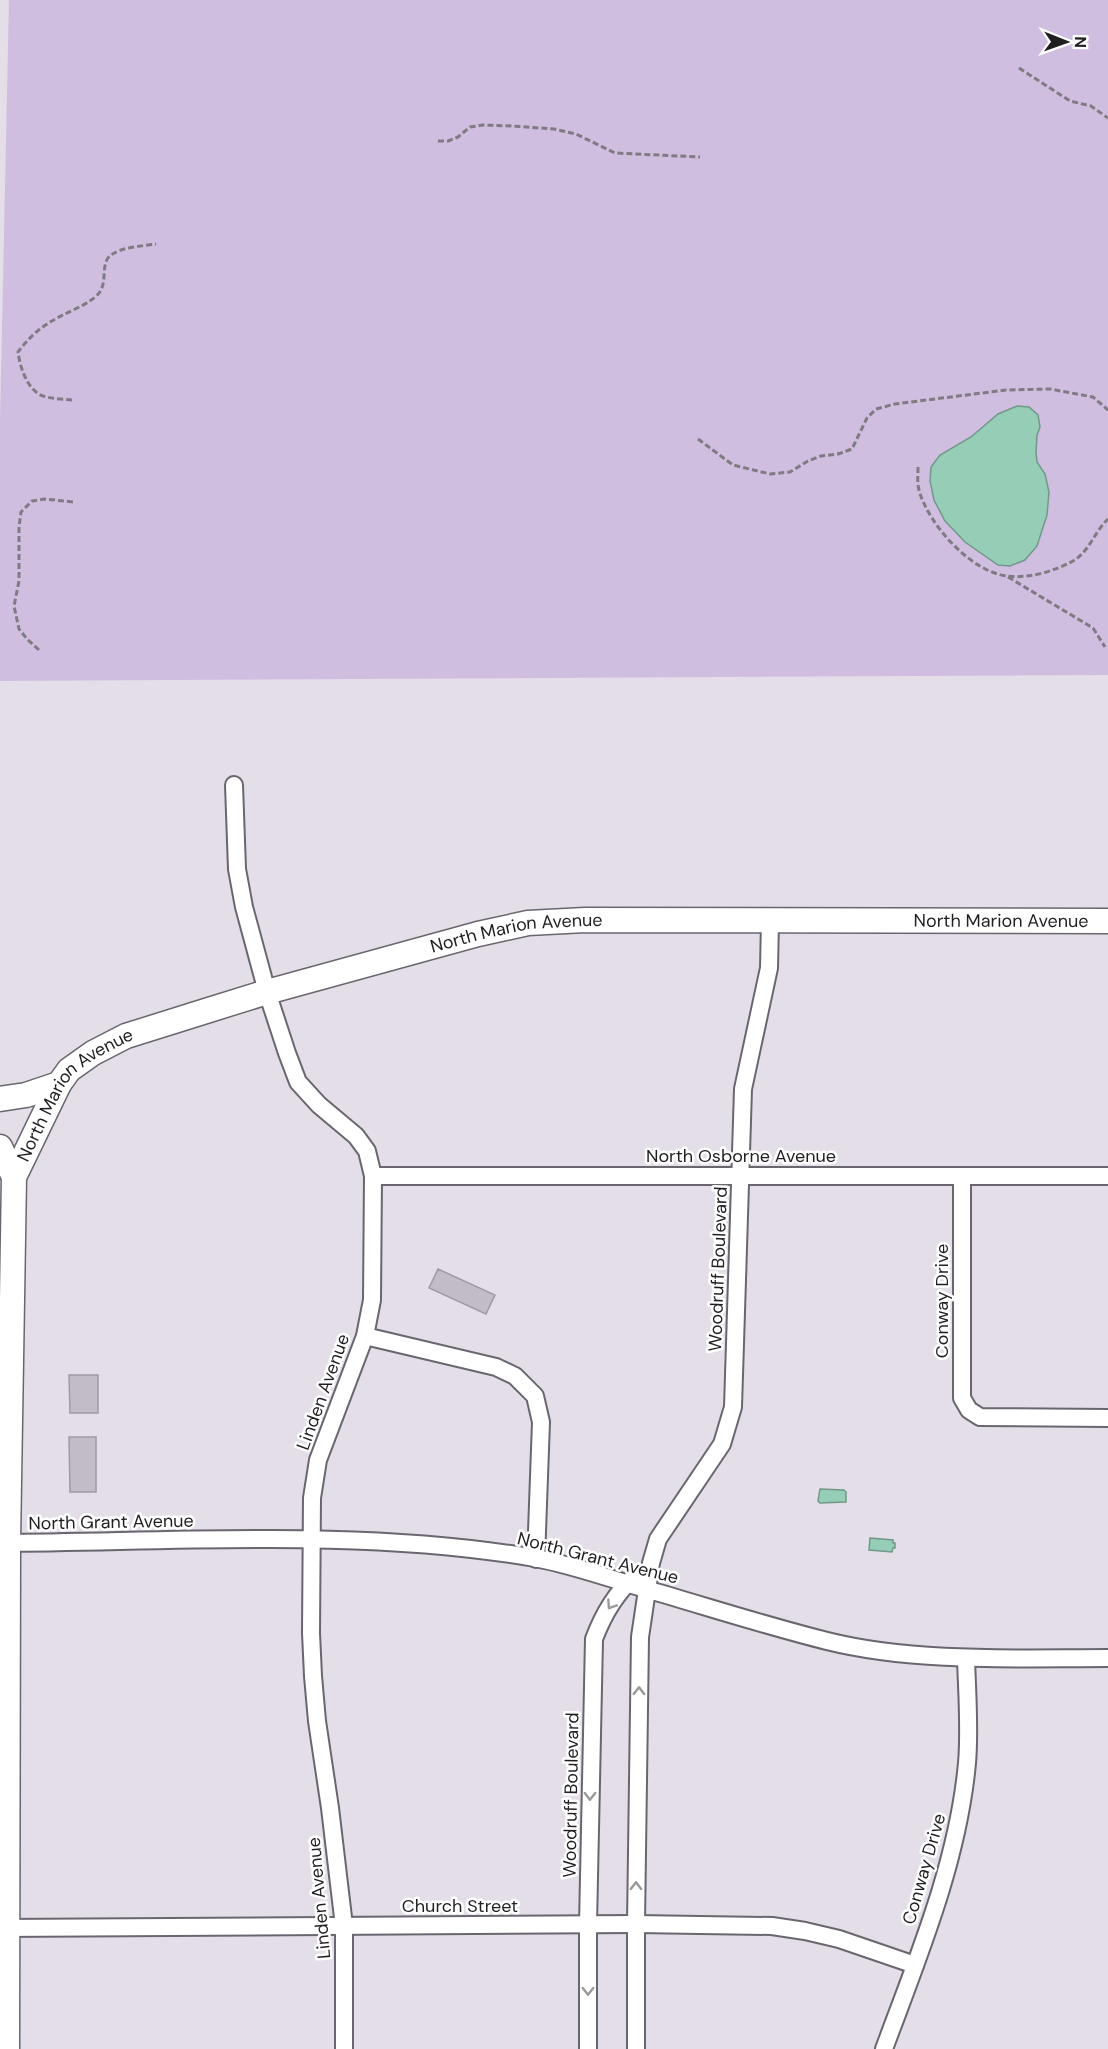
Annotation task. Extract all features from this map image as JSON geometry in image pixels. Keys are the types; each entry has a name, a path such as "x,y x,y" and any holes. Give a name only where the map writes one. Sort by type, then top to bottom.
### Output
{"street":[{"name":"Linden Avenue","path":"234,785 237,868 244,908 267,992 298,1082 319,1105 357,1136 367,1151 373,1176 372,1300 365,1336 318,1460 312,1498 311,1633 314,1687 344,1926 344,2049"},
{"name":"North Marion Avenue","path":"14,1177 59,1084 69,1070 93,1053 126,1035 267,992 478,934 528,923 585,920 1108,921"},
{"name":"Woodruff Boulevard","path":"636,2049 640,1636 651,1563 658,1539 722,1444 733,1407 743,1089 769,968 770,921"},
{"path":"0,1099 26,1095 59,1084"},
{"path":"0,1147 14,1177 4,1543 4,1929 7,2049"},
{"name":"North Osborne Avenue","path":"373,1176 1108,1176"},
{"name":"Conway Drive","path":"962,1177 962,1398 969,1410 980,1417 1108,1418"},
{"path":"365,1336 496,1367 516,1376 535,1396 541,1422 536,1559"},
{"name":"North Grant Avenue","path":"4,1543 311,1540 421,1545 536,1559 829,1642 874,1651 966,1658 1108,1658"},
{"name":"Woodruff Boulevard","path":"588,2049 588,1925 594,1639 600,1621 610,1604 627,1583 651,1563"},
{"name":"Conway Drive","path":"884,2049 951,1858 961,1811 967,1762 966,1658"},
{"name":"Church Street","path":"4,1929 636,1924 772,1926 839,1939 915,1965"}],"path":[{"path":"1020,69 1070,101 1091,106 1108,118"},
{"path":"438,141 448,141 458,137 470,127 513,126 554,129 576,134 615,153 700,157"},
{"path":"72,400 42,396 36,392 20,366 18,352 48,322 99,293 105,279 108,257 116,252 156,244"},
{"path":"698,439 733,465 771,474 790,472 808,461 852,448 867,418 876,410 895,404 1006,390 1050,389 1093,397 1108,410"},
{"path":"918,467 918,489 926,508 942,532 960,552 989,571 1007,577 1094,628 1105,647"},
{"path":"39,650 19,629 14,606 20,580 21,512 32,501 44,499 74,502"},
{"path":"1007,577 1057,569 1077,559 1108,519"}],"shaded area":[{"path":"9,0 1108,0 1108,675 0,681 0,422"},
{"path":"1017,406 1029,407 1038,415 1040,427 1037,435 1037,462 1045,474 1049,492 1047,515 1037,546 1025,560 1010,566 998,565 965,542 945,521 934,500 930,481 931,467 940,455 971,437 998,414"},
{"path":"820,1489 844,1490 846,1502 820,1503 818,1501"},
{"path":"870,1538 893,1540 895,1548 892,1552 869,1550"}],"building":[{"path":"438,1269 495,1295 486,1314 429,1288"},
{"path":"69,1375 98,1375 98,1413 70,1413"},
{"path":"69,1437 96,1437 96,1492 70,1492"}]}
